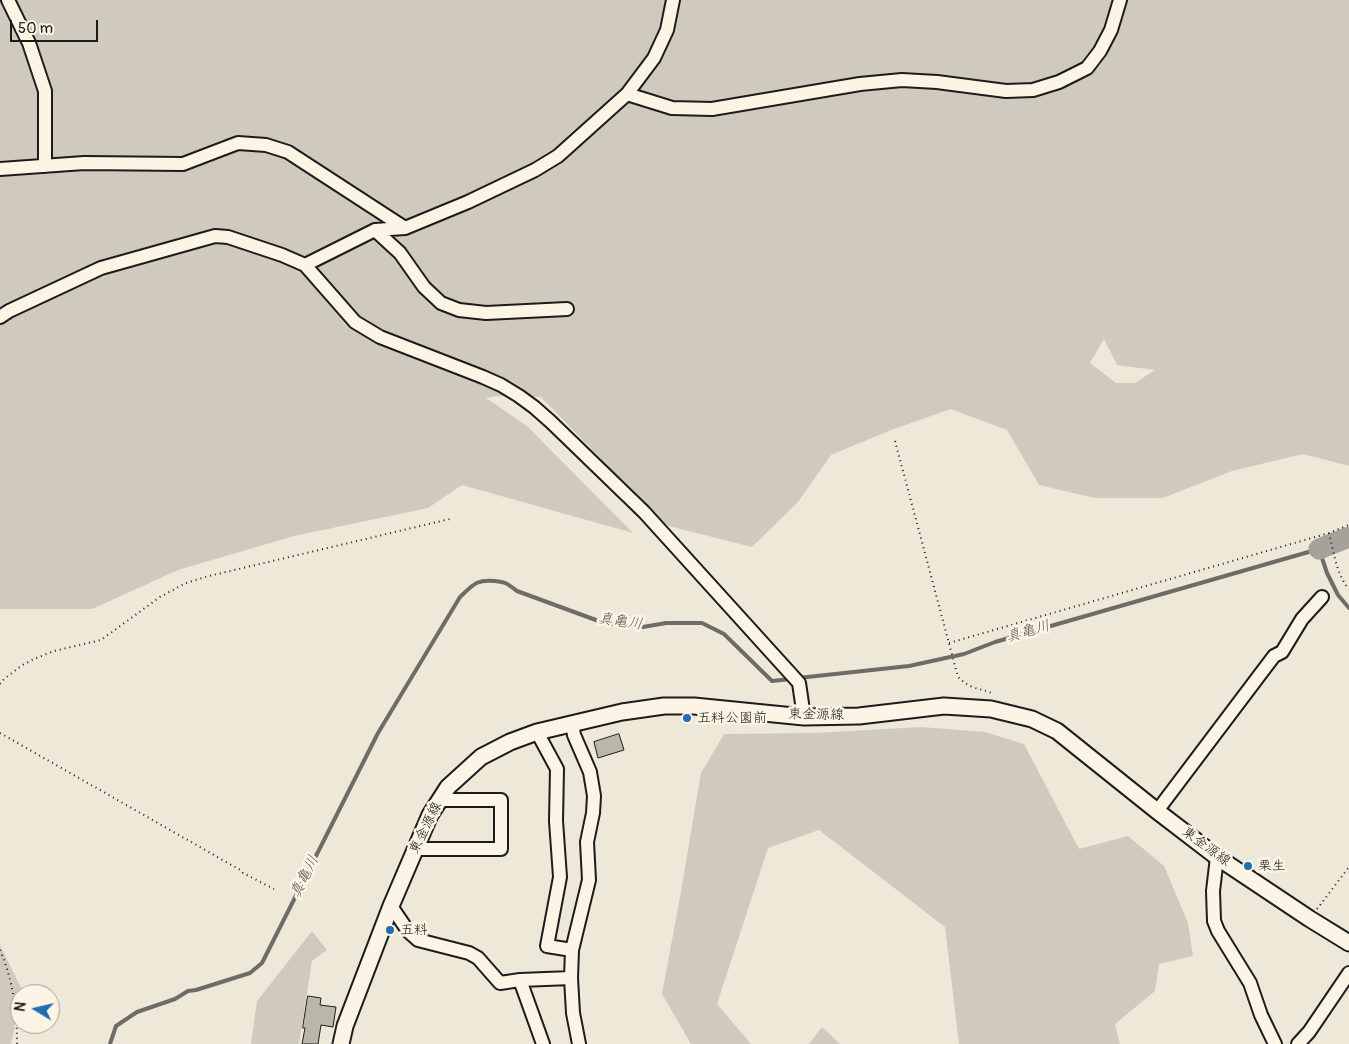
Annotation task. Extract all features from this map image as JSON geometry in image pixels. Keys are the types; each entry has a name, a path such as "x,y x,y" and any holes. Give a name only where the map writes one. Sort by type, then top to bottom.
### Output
{"main road":[{"name":"東金源線","path":"341,1044 345,1026 391,906 430,816 448,786 481,757 510,742 537,732 572,723 622,712 664,706 694,706 804,716 859,716 944,706 992,709 1024,716 1057,731 1217,857 1349,943"}],"street":[{"path":"8,0 29,43 45,91 45,166"},
{"path":"305,265 375,230 405,228 468,202 536,170 558,156 627,94 654,58 667,30 673,0"},
{"path":"627,94 672,108 712,109 860,84 902,80 937,82 1006,91 1033,90 1059,82 1087,68 1100,51 1111,30 1120,0"},
{"path":"0,169 84,163 183,164 238,143 266,145 288,152 405,228"},
{"path":"375,230 400,253 424,287 441,303 459,310 486,313 567,309"},
{"path":"0,317 101,268 215,236 228,237 282,255 305,265 355,322 366,330 501,385 519,396 552,422 644,512 799,682 804,716"},
{"path":"1157,811 1274,656 1282,652 1302,619 1322,597"},
{"path":"572,723 574,735 590,772 594,796 593,813 587,842 589,880 572,950 571,978 579,1044"},
{"path":"537,732 557,769 556,821 560,877 547,946 572,950"},
{"path":"416,849 501,848 501,800 440,800"},
{"path":"1217,857 1213,891 1214,921 1218,931 1250,983 1261,1015 1275,1044"},
{"path":"391,906 408,931 418,940 469,953 478,958 500,983 520,980 571,978"},
{"path":"1298,1044 1309,1032 1349,973"},
{"path":"520,980 543,1044"}],"path":[{"path":"895,441 958,677 965,684 990,692 995,696"},
{"path":"0,684 4,679 34,658 54,651 101,640 160,597 186,583 208,576 450,519"},
{"path":"949,643 1349,526"},
{"path":"1329,533 1339,572 1349,589"},
{"path":"0,733 242,871 243,874 274,889"},
{"path":"1310,919 1349,867"},
{"path":"0,950 8,968 12,988 17,1020 17,1044"}],"shaded area":[{"path":"0,0 1349,0 1349,466 1303,454 1232,471 1163,498 1095,498 1039,485 1007,430 951,409 891,430 831,455 798,502 752,547 669,526 638,504 597,455 541,397 497,396 486,398 527,426 633,533 462,485 428,508 294,536 178,570 92,609 0,609","holes":["1104,339 1117,365 1155,370 1135,383 1116,383 1090,363"]},
{"path":"921,727 985,732 1024,744 1079,849 1128,836 1164,866 1188,923 1193,956 1159,964 1155,991 1115,1024 1120,1044 959,1044 945,927 819,830 768,848 717,1004 751,1044 691,1044 662,994 701,773 724,734 814,733"},
{"path":"312,931 327,950 312,961 299,1044 251,1044 257,1001"},
{"path":"0,945 19,984 10,984 10,1034 13,1034 11,1044 0,1044"},
{"path":"822,1027 840,1044 809,1044"}],"building":[{"path":"619,734 624,750 598,758 594,742"},
{"path":"308,996 321,998 320,1005 336,1007 333,1027 321,1025 318,1044 302,1044"}],"waterway":[{"name":"真亀川","path":"1319,549 1349,537"},
{"name":"真亀川","path":"798,678 909,666 964,654 995,642 1319,549 1327,573 1338,595 1349,608"},
{"name":"真亀川","path":"110,1044 116,1026 137,1012 175,999 188,991 250,973 262,963 378,733 460,597 475,584 483,581 499,581 517,591 604,623 643,627 666,623 702,623 724,634 772,681 791,679"}],"place":[{"name":"五料公園前","path":"687,718"},
{"name":"栗生","path":"1248,866"},
{"name":"五料","path":"390,930"}]}
